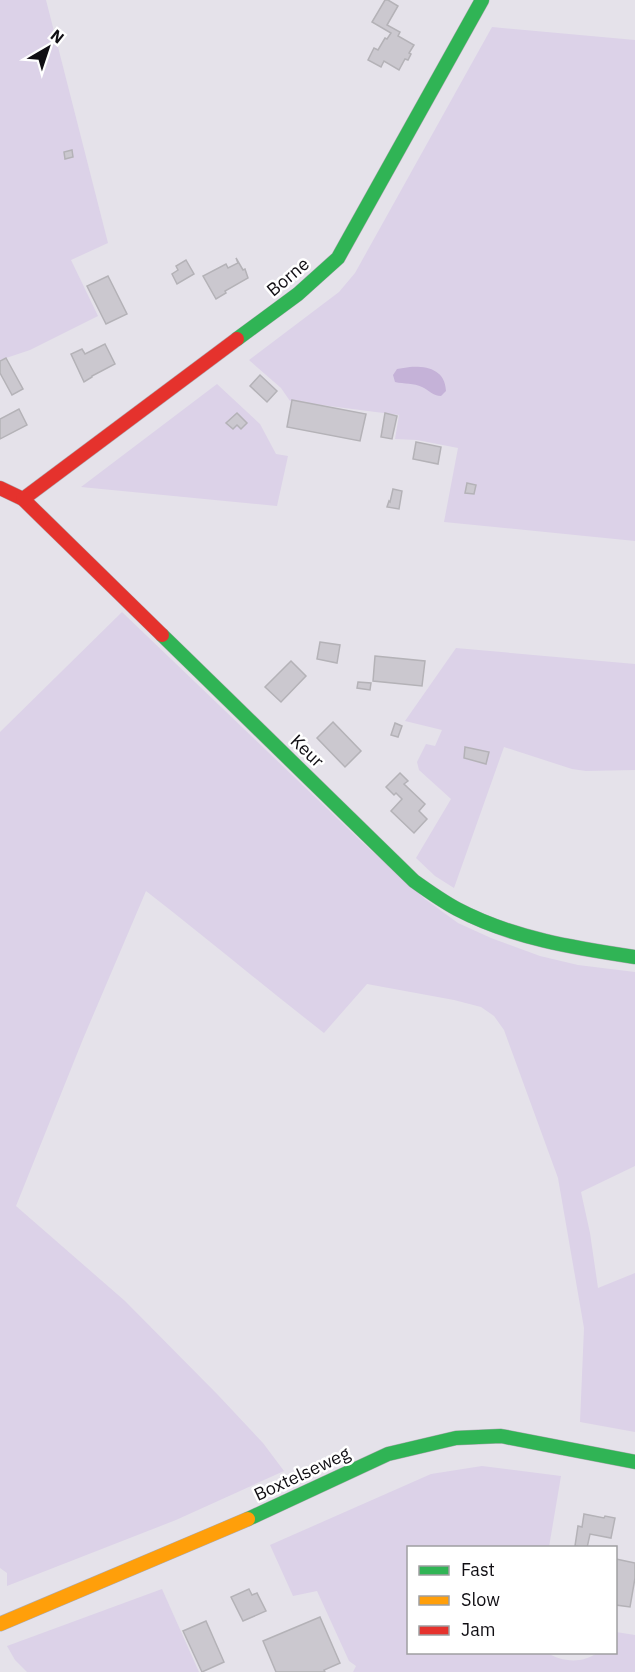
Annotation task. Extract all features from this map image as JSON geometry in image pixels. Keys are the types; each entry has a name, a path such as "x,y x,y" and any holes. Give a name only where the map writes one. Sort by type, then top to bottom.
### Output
{"street":[{"name":"Borne","path":"23,499 298,294 338,258 482,0"},
{"name":"Keur","path":"0,488 23,499 414,881 460,911 516,933 596,951 635,957"},
{"name":"Boxtelseweg","path":"0,1624 235,1525 388,1454 456,1438 501,1436 635,1462"}],"shaded area":[{"path":"0,0 46,0 108,243 71,260 98,316 30,350 0,360"},
{"path":"492,27 635,40 635,541 444,522 458,448 417,440 395,439 399,415 290,401 281,388 249,360 339,292 355,273"},
{"path":"423,367 439,374 446,391 438,396 419,386 395,382 393,375 397,369"},
{"path":"217,384 260,424 276,454 288,456 277,506 81,487"},
{"path":"122,612 363,843 425,899 458,923 540,956 578,965 635,972 635,1166 581,1192 598,1288 635,1273 635,1432 580,1422 584,1328 558,1178 504,1030 494,1016 481,1007 454,1000 367,984 324,1033 146,891 16,1206 125,1301 263,1443 284,1471 176,1520 7,1586 7,1573 0,1568 0,732"},
{"path":"456,648 635,664 635,770 572,769 504,747 454,888 435,876 416,858 451,799 419,770 417,762 426,744 435,746 442,730 405,721"},
{"path":"482,1466 561,1476 549,1546 407,1546 407,1654 550,1654 565,1660 578,1660 596,1654 617,1654 617,1632 635,1635 635,1672 353,1672 356,1666 349,1661 317,1591 293,1596 270,1545 431,1474"},
{"path":"162,1589 199,1672 27,1672 15,1660 7,1646"}],"building":[{"path":"385,0 398,6 387,25 400,32 398,36 414,45 408,60 405,59 399,70 384,61 381,67 368,60 374,48 378,50 391,33 372,22"},
{"path":"72,150 73,157 65,159 64,152"},
{"path":"236,258 243,270 245,269 248,278 216,299 203,276 226,264 228,268 238,263"},
{"path":"186,260 194,274 177,284 172,274 178,270 176,266"},
{"path":"108,276 127,314 106,324 87,286"},
{"path":"105,344 115,364 84,382 71,354 82,349 85,354"},
{"path":"6,358 23,389 12,395 0,373 0,361"},
{"path":"260,375 277,391 267,402 250,386"},
{"path":"292,400 366,414 360,441 287,427"},
{"path":"19,409 27,425 0,439 0,419"},
{"path":"237,413 247,423 241,429 237,425 233,429 226,423"},
{"path":"385,413 397,416 392,439 381,437"},
{"path":"416,442 441,447 438,464 413,459"},
{"path":"467,483 476,485 474,494 465,493"},
{"path":"393,489 402,491 399,509 387,507"},
{"path":"320,642 340,645 337,663 317,659"},
{"path":"375,656 425,661 422,686 373,681"},
{"path":"291,661 306,676 281,702 265,687"},
{"path":"358,682 371,683 370,690 357,688"},
{"path":"333,722 361,751 345,767 317,738"},
{"path":"395,723 402,726 398,737 391,735"},
{"path":"465,747 489,752 486,764 464,758"},
{"path":"400,773 408,781 404,784 425,804 419,811 427,819 414,833 391,811 402,799 386,787"},
{"path":"584,1514 615,1518 611,1538 590,1534 587,1546 575,1546 578,1526 582,1527"},
{"path":"617,1559 635,1563 630,1607 617,1605"},
{"path":"249,1589 252,1595 257,1593 266,1611 243,1621 231,1597"},
{"path":"320,1617 340,1663 324,1670 325,1672 276,1672 263,1641"},
{"path":"206,1621 224,1662 202,1672 183,1631"}],"traffic: fast":[{"path":"237,339 298,294 338,258 482,0"},
{"path":"162,635 414,881 430,892 451,906 478,919 521,935 566,946 635,957"},
{"path":"248,1519 388,1454 456,1438 501,1436 635,1462"}],"traffic: slow":[{"path":"0,1624 248,1519"}],"traffic: jam":[{"path":"23,499 237,339"},
{"path":"0,488 23,499 162,635"}]}
